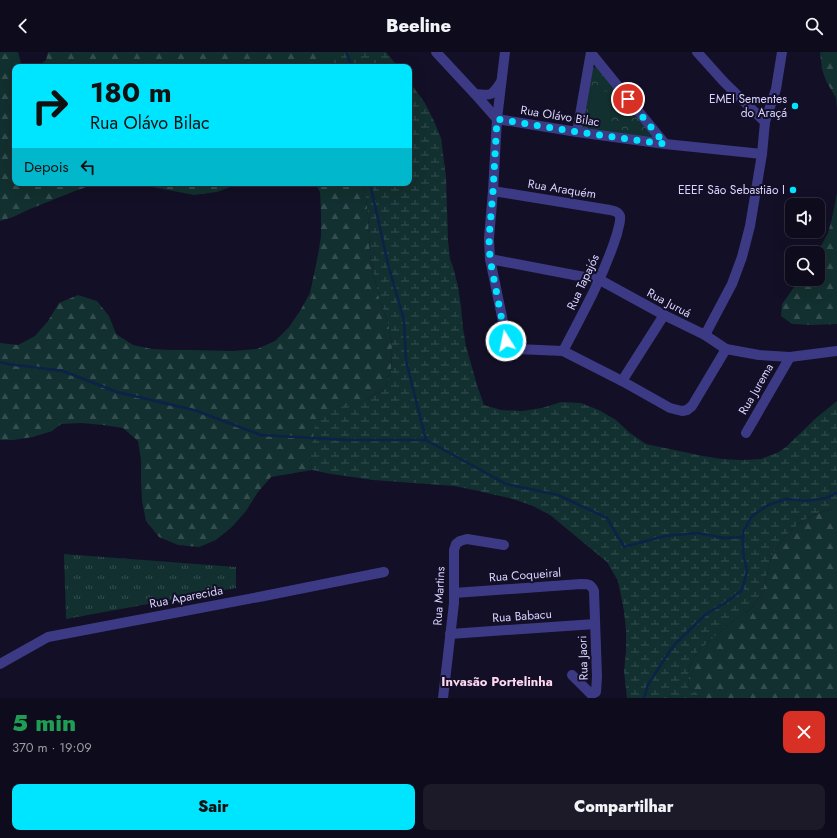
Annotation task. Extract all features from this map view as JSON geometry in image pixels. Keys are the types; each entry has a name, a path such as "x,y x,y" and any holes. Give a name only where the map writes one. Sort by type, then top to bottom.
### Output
{"street":[{"path":"436,52 497,119"},
{"path":"506,52 497,119 489,238 490,259 506,341 510,346 517,349 563,351 622,381 670,408 682,410 687,410 692,406 726,349"},
{"path":"696,52 765,122"},
{"path":"705,335 732,284 742,257 750,226 762,154 765,122 776,89 782,52"},
{"path":"577,132 591,53"},
{"path":"591,53 665,144"},
{"path":"475,94 490,94 494,92 502,81"},
{"name":"Rua Olávo Bilac","path":"497,119 665,144 762,154"},
{"name":"Rua Araquém","path":"493,191 610,210 617,212 620,221"},
{"name":"Rua Tapajós","path":"563,351 600,280 611,252 620,221"},
{"name":"Rua Juruá","path":"490,259 600,280 664,315 705,335 726,349 759,355 790,357 837,351"},
{"path":"622,381 664,315"},
{"name":"Rua Jurema","path":"746,433 790,357"},
{"name":"Rua Martins","path":"443,698 454,603 454,550 456,544 460,541 468,539 504,545"},
{"name":"Rua Aparecida","path":"0,664 48,637 384,572"},
{"name":"Rua Coqueiral","path":"454,593 581,584 588,584 594,591"},
{"name":"Rua Jaori","path":"572,675 591,694 596,692 597,677 594,591"},
{"name":"Rua Babacu","path":"450,634 595,624"}],"green space":[{"path":"0,52 18,52 21,64 12,64 12,186 89,186 0,221"},
{"path":"48,52 330,52 330,64 40,64 46,60"},
{"path":"330,52 386,52 396,64 330,64"},
{"path":"820,52 837,52 837,110 836,98 826,81 822,69"},
{"path":"596,67 656,138 654,140 585,131 583,127 593,68"},
{"path":"412,85 425,103 441,138 446,177 450,259 458,286 466,346 484,405 501,410 522,411 542,408 561,402 581,403 599,410 616,420 630,433 646,444 703,456 741,460 761,459 779,452 837,401 837,508 818,513 800,522 785,536 772,555 762,593 751,609 729,624 698,651 689,667 688,687 703,698 627,698 624,671 626,630 618,581 607,562 550,515 533,506 513,499 454,486 373,480 312,470 310,456 315,426 328,411 366,399 384,390 391,372 392,346 389,327 378,294 370,255 368,215 364,186 412,186"},
{"path":"592,89 615,93 608,131 585,127"},
{"path":"147,186 233,186 217,192 194,195"},
{"path":"317,186 364,186 368,215 370,255 378,294 389,327 392,346 391,372 384,390 366,399 310,456 312,470 271,477 258,492 246,511 232,527 216,540 199,547 178,545 159,537 146,521 142,501 141,460 138,441 123,428 81,423 61,424 52,431 33,437 0,440 0,343 18,345 35,336 48,321 59,303 78,295 97,301 109,316 116,334 133,345 152,349 233,351 257,349 275,341 289,327 310,293 321,236 320,192"},
{"path":"837,193 837,324 792,324 781,316 782,304 795,286 825,286 825,246 821,246 828,233"},
{"path":"837,508 837,698 703,698 688,687 689,667 698,651 729,624 751,609 762,593 772,555 785,536 800,522 818,513"},
{"path":"64,554 236,567 236,588 66,619"}],"waterway":[{"path":"346,52 351,64"},
{"path":"371,186 388,264 404,320 406,361 426,440"},
{"path":"0,362 63,371 117,392 194,410 261,435 347,440 426,440 506,484 558,495 607,518 624,547 665,536 698,533 724,538 743,537"},
{"path":"644,698 648,685 676,643 706,614 725,603 742,590 747,571 743,552 743,532 752,516 768,505 786,499 806,501 826,498 837,493"}],"place":[{"name":"EMEI Sementes do Araçá","path":"795,106"},
{"name":"EEEF São Sebastião I","path":"793,190"}],"district":[{"name":"Invasão Portelinha","path":"497,681"}],"route":[{"path":"506,341 502,314 490,259 489,238 497,119 665,144 628,99"}]}
